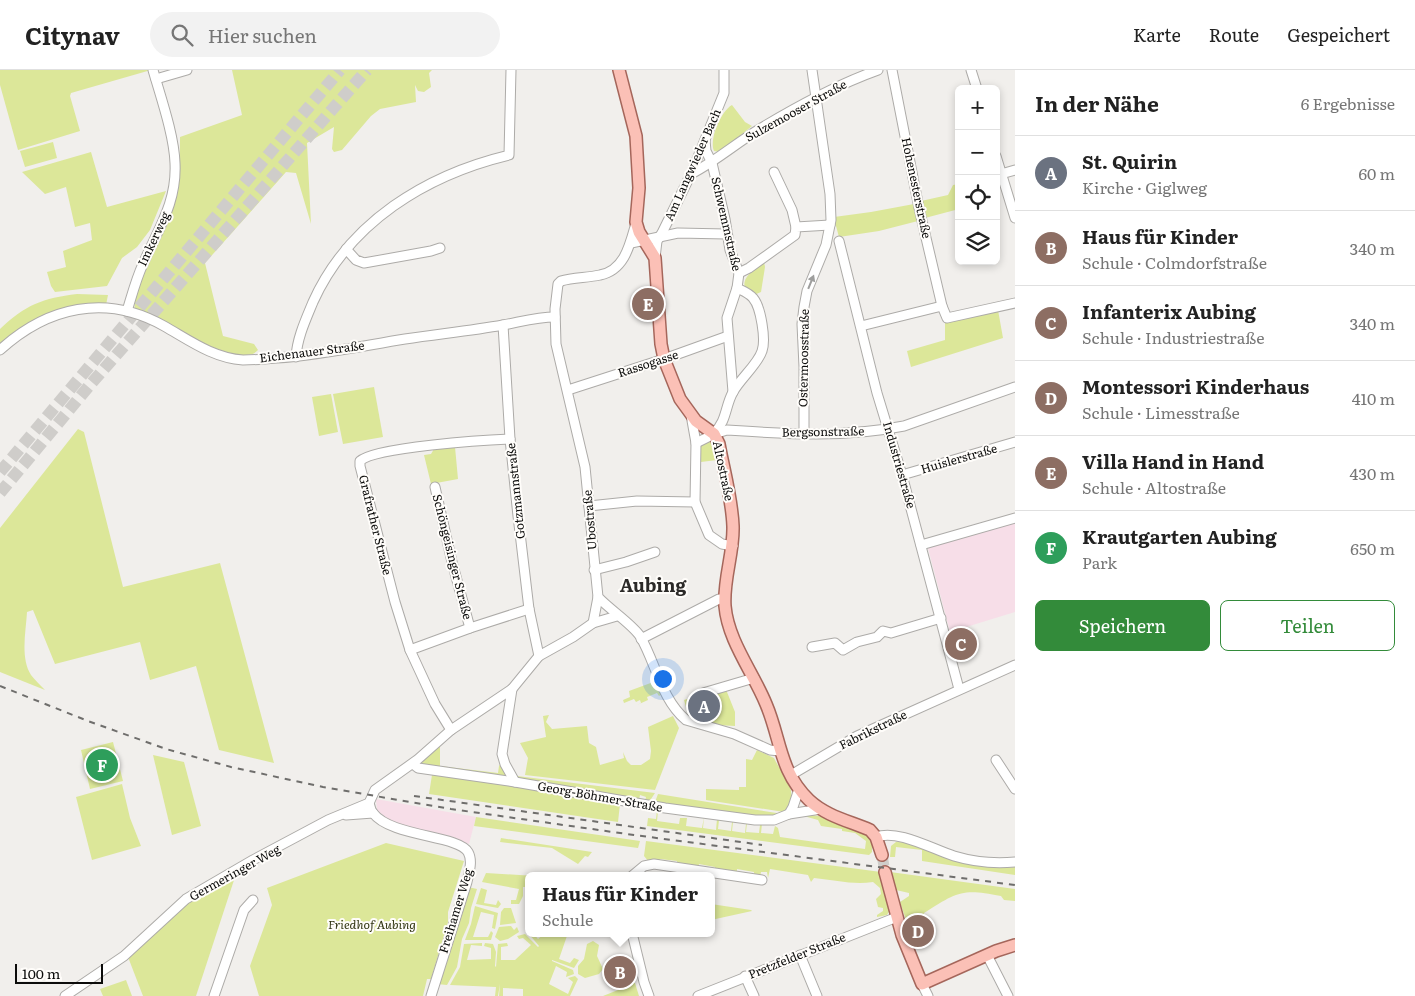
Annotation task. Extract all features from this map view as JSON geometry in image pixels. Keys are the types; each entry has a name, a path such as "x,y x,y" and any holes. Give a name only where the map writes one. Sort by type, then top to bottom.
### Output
{"main road":[{"name":"Altostraße","path":"619,70 636,136 639,188 637,228 655,258 661,344 664,359 680,399 690,414 703,427 714,434 719,444 733,526 733,546 725,608 734,638 767,705 780,751 790,775 799,789 821,809 831,815 870,830 876,836"},
{"path":"876,836 882,856"},
{"path":"885,872 908,952 922,984 987,955 1015,945"}],"street":[{"name":"Imkerweg","path":"128,311 143,263 165,221 175,177 174,149 154,74 187,70"},
{"path":"296,357 304,325 320,286 362,231 387,210 431,182 465,168 509,155 511,70"},
{"name":"Am Langwieder Bach","path":"655,258 656,244 691,174 724,93 724,70"},
{"path":"796,227 830,225 830,194 812,70"},
{"name":"Sulzemooser Straße","path":"691,174 712,163 757,130 843,84 878,70"},
{"name":"Hohenesterstraße","path":"892,70 919,208 942,306"},
{"path":"971,70 975,85"},
{"name":"Schwemmstraße","path":"705,140 706,151 712,163 725,219 726,234 739,273 737,288 752,297 756,302 764,339 762,351 733,392 724,420 714,434"},
{"path":"1000,170 1015,218"},
{"path":"1001,174 1015,170"},
{"path":"739,273 795,235 796,227 792,210 774,172"},
{"name":"Ubostraße","path":"598,597 585,467 556,344 555,316 558,284 561,281 602,275 615,270 630,243 636,222"},
{"name":"Ostermoosstraße","path":"804,435 802,324 804,307 807,291 826,245 830,225"},
{"path":"630,243 678,233 726,234"},
{"name":"Industriestraße","path":"839,241 877,393 902,475 959,689"},
{"path":"346,250 356,260 364,263 430,252 440,248"},
{"path":"733,392 727,318 737,288"},
{"path":"861,326 942,306 947,318 1015,303"},
{"name":"Eichenauer Straße","path":"0,350 24,330 54,315 83,309 128,311 153,320 207,351 226,358 243,360 296,357 555,316"},
{"name":"Gotzmannstraße","path":"503,325 510,439 529,609 539,656"},
{"name":"Rassogasse","path":"568,390 728,336"},
{"name":"Bergsonstraße","path":"714,434 727,430 804,435 856,434 889,429 904,426 1015,388"},
{"path":"690,414 696,443 695,502 709,535 722,544 733,546"},
{"path":"696,443 714,434"},
{"name":"Grafrather Straße","path":"451,730 435,704 410,650 395,602 360,460 364,457 403,449 510,439"},
{"name":"Huislerstraße","path":"902,475 1015,442"},
{"name":"Schöngeisinger Straße","path":"435,487 452,562 470,628"},
{"path":"589,506 637,501 695,502"},
{"path":"921,545 1015,518"},
{"path":"594,570 655,552"},
{"path":"598,597 638,634 672,704 681,716 686,720 740,736 770,750 780,751"},
{"path":"594,623 598,597"},
{"path":"641,639 720,599 725,599"},
{"path":"410,650 529,609"},
{"name":"Germeringer Weg","path":"65,996 124,956 186,899 253,860 328,820 369,803 375,790 413,764 451,730 512,689 539,656 594,623 617,616"},
{"path":"812,647 835,644 843,650 857,642 877,637 883,631 891,633 941,618"},
{"name":"Fabrikstraße","path":"790,775 850,739 1015,665"},
{"path":"703,692 754,678"},
{"path":"512,689 502,754 515,782"},
{"path":"996,760 1015,789"},
{"name":"Georg-Böhmer-Straße","path":"413,764 418,768 515,782 665,808 754,820 774,820 789,814 821,809"},
{"path":"789,814 799,789"},
{"path":"369,803 373,813"},
{"name":"Germeringer Weg","path":"341,816 373,813"},
{"name":"Freihamer Weg","path":"373,813 383,822 404,831 462,846 470,856 471,863 467,882 431,996"},
{"path":"876,836 883,834 900,837 977,862 1015,862"},
{"path":"637,872 643,867 654,864 708,872"},
{"path":"715,873 762,880"},
{"path":"214,996 244,910 253,900"},
{"name":"Pretzfelder Straße","path":"698,996 897,918"},
{"path":"633,937 649,996"},
{"path":"800,955 817,996"},
{"path":"987,955 1008,996"},
{"path":"745,976 754,996"},
{"path":"922,984 928,996"}],"shaded area":[{"path":"1015,522 1015,612 950,632 928,548"},
{"path":"376,799 476,817 469,844 391,822 377,810"}],"green space":[{"path":"0,70 151,70 71,93 70,96 80,131 18,150 0,85"},
{"path":"232,70 432,70 429,73 431,87 424,92 418,91 415,85 416,102 380,109 371,116 342,150 334,152 332,149 334,127 307,143 311,224 296,173 286,172 205,263 223,336 254,344 258,350 253,354 241,355 227,352 193,339 135,310 137,286 141,274 165,228 173,207 180,158 180,137 242,115"},
{"path":"732,105 745,122 752,126 720,152 714,151 713,140 717,126 724,113"},
{"path":"53,142 57,158 25,167 20,151"},
{"path":"91,152 107,207 166,191 150,230 137,247 122,258 107,286 55,292 47,272 66,267 63,251 92,240 90,223 75,227 66,187 45,194 22,172"},
{"path":"955,185 955,210 925,218 921,201 948,195"},
{"path":"914,204 918,221 879,231 839,237 836,226 832,223 834,217"},
{"path":"764,262 761,292 754,295 745,287 745,282 750,273"},
{"path":"77,294 108,295 106,305 74,307 49,313 25,325 0,345 0,329 26,308 54,298"},
{"path":"998,310 1003,338 911,367 907,351 945,340 945,322"},
{"path":"374,387 383,437 343,444 333,394"},
{"path":"331,394 338,432 319,436 312,397"},
{"path":"78,429 84,432 123,587 220,563 274,763 219,750 196,666 150,680 140,642 55,664 33,610 27,612 24,644 26,661 31,675 45,690 0,672 0,528"},
{"path":"710,441 714,446 717,460 701,462 701,446"},
{"path":"455,447 458,479 431,484 424,455 431,454 434,449"},
{"path":"656,681 662,694 659,696 657,693 647,697 648,700 637,705 641,703 640,700 636,702 634,699 624,703 623,700 630,697 629,691"},
{"path":"725,687 735,712 735,726 717,725 689,717 684,700"},
{"path":"549,715 546,722 552,729 587,726 589,743 596,747 600,765 624,758 623,752 631,765 641,765 650,759 648,727 673,716 679,728 655,790 525,775 528,758 520,743 546,737 543,716"},
{"path":"113,742 123,781 90,789 81,750"},
{"path":"439,745 440,766 498,773 501,763 507,776 420,764"},
{"path":"757,750 774,758 789,785 791,798 784,812 706,800 706,789 739,790 739,787 746,787 746,759 752,760"},
{"path":"153,755 184,762 201,826 172,835"},
{"path":"432,775 510,785 620,804 618,822 429,794"},
{"path":"517,776 655,793 649,802 645,801 646,797 640,795 639,800 522,781"},
{"path":"122,784 130,818 141,846 92,860 76,797"},
{"path":"658,794 783,814 759,818 655,802"},
{"path":"657,810 662,812 658,811 657,821 679,824 680,818 687,818 686,826 702,828 704,817 703,828 716,830 717,819 723,819 723,821 719,820 718,829 731,831 732,822 728,821 729,819 737,820 737,823 733,822 732,831 745,833 746,824 743,822 747,823 746,832 759,833 760,825 757,824 762,824 761,833 773,834 775,826 778,828 780,837 865,849 866,841 855,833 821,826 818,820 800,815 822,817 840,821 861,830 872,841 872,852 869,855 647,826 648,818 656,819"},
{"path":"476,817 640,841 638,848 474,826"},
{"path":"501,838 592,852 588,857 585,856 578,864 552,848 500,842"},
{"path":"646,841 881,872 890,910 887,915 877,917 883,911 883,908 878,907 876,899 881,894 880,888 873,882 851,883 814,878 811,882 808,875 770,869 768,878 767,872 761,872 760,877 754,876 754,872 737,869 737,874 715,871 715,867 699,864 698,868 677,865 677,861 660,859 659,863 649,862 644,856"},
{"path":"896,842 914,845 968,864 1015,867 1015,875 922,861 922,850 896,847 895,857 890,857 891,846"},
{"name":"Friedhof Aubing","path":"386,843 464,861 448,912 448,922 431,979 427,979 423,996 259,996 250,966 272,905 267,888"},
{"path":"890,872 1015,889 1015,901 1004,900 1001,896 968,892 944,900 924,913 924,920 908,926 900,902 909,896 909,893 896,890"},
{"path":"486,873 525,875 525,887 523,887 523,896 519,904 511,904 511,900 516,900 519,889 482,882"},
{"path":"235,877 196,996 143,996 128,957 195,897"},
{"path":"468,887 477,889 469,923 462,939 457,967 447,985 437,984"},
{"path":"481,888 487,890 484,903 496,905 498,900 501,904 498,908 476,904"},
{"path":"715,905 752,911 715,919"},
{"path":"475,906 498,913 495,929 492,928 494,915 481,912 473,937 488,937 491,931 493,933 491,940 465,940"},
{"path":"504,908 511,908 516,923 500,925 501,912"},
{"path":"511,926 514,930 517,927 519,932 508,939 500,941 495,937 499,927"},
{"path":"525,934 525,937 528,937 539,946 532,937 538,939 540,937 567,937 559,959 570,963 574,958 579,960 574,968 552,961 573,970 574,974 566,977 567,972 556,966 549,984 568,994 573,982 568,978 575,976 578,979 570,996 523,996 523,989 503,988 503,996 499,996 500,984 498,996 495,996 496,987 450,985 460,967 464,944 482,943 482,946 471,945 467,960 491,959 491,948 484,946 485,943 493,944 496,952 496,967 498,944 507,943 508,946 501,947 501,960 515,960 531,945 523,938 519,939 517,936"},
{"path":"593,941 599,945 597,956 603,969 599,974 585,978 578,974 578,966 584,959 587,944"},
{"path":"633,977 633,983 635,983 639,996 603,996 628,986 627,984 630,983 628,978"},
{"path":"126,980 132,996 103,996 100,989"}],"tunnel":[{"path":"0,472 340,70"},
{"path":"0,493 89,386 367,70"},
{"path":"882,855 885,872"}],"railway":[{"path":"0,686 166,749 231,767 323,787 451,809 634,835 1015,885"},
{"path":"414,796 762,845"}],"place":[{"name":"Villa Hand in Hand","path":"648,304"},
{"name":"Infanterix Aubing","path":"961,644"},
{"name":"St. Quirin","path":"704,706"},
{"name":"Krautgarten Aubing","path":"102,765"},
{"name":"Montessori Kinderhaus","path":"918,931"},
{"name":"Haus für Kinder","path":"620,972"}],"district":[{"name":"Aubing","path":"653,586"}]}
